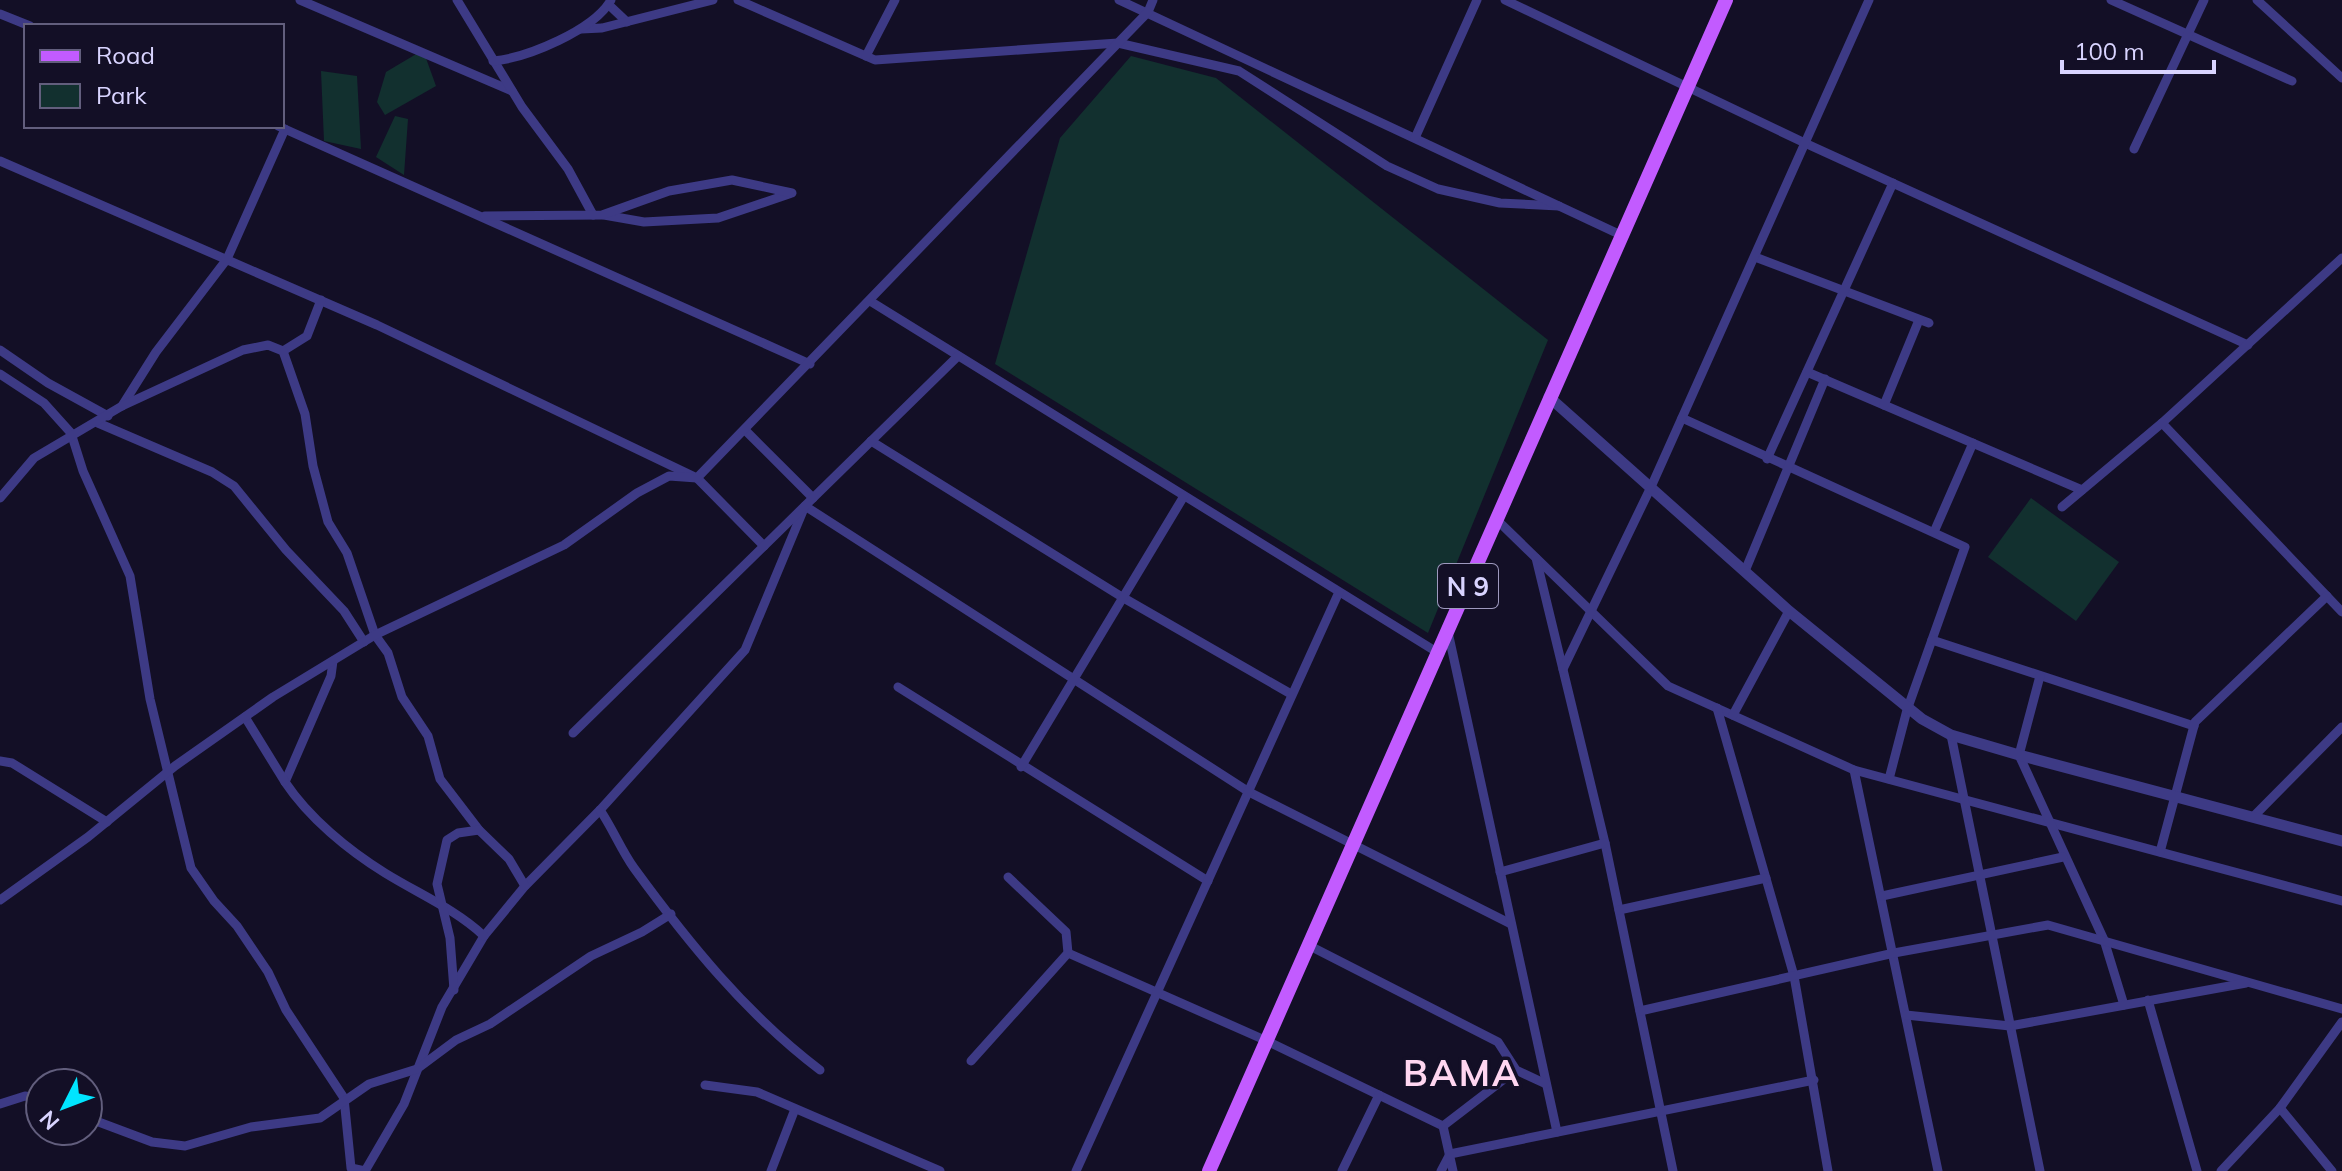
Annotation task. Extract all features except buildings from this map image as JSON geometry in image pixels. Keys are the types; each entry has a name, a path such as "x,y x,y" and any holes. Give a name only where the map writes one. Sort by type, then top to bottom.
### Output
{"main road":[{"name":"N 9","path":"1209,1171 1440,654 1549,397 1726,0"}],"street":[{"path":"300,0 512,91"},
{"path":"457,0 512,91 597,215"},
{"path":"493,61 526,54 581,29 627,22 713,0"},
{"path":"738,0 875,60 1118,43 1239,71 1387,166 1438,189 1500,203 1559,206"},
{"path":"866,56 895,0"},
{"path":"1119,0 1623,236"},
{"path":"0,900 107,822 167,772 245,717 375,635 564,545 637,493 669,476 697,478 746,431 1148,12 1153,0"},
{"path":"1415,138 1477,0"},
{"path":"1505,0 1807,144 2248,345"},
{"path":"1563,669 1651,487 1869,0"},
{"path":"2111,0 2292,81"},
{"path":"2134,149 2204,0"},
{"path":"2257,0 2342,78"},
{"path":"581,29 610,2 627,22"},
{"path":"0,14 25,24"},
{"path":"122,406 156,352 227,259 281,128"},
{"path":"283,128 810,364"},
{"path":"0,161 321,300 697,478 764,546"},
{"path":"483,216 597,215 644,222 718,218 792,193 732,180 669,191 597,215"},
{"path":"1767,459 1893,183"},
{"path":"1755,257 1924,322 1884,405"},
{"path":"2062,507 2162,423 2342,258"},
{"path":"283,351 307,336 321,300"},
{"path":"870,301 1440,654"},
{"path":"0,498 34,458 71,433 98,423 122,406 204,365 243,350 268,345 283,351 305,414 313,466 328,522 347,553 375,635 388,653 402,697 428,736 440,779 479,830 509,859 525,886"},
{"path":"0,350 48,383 108,416"},
{"path":"573,733 958,356"},
{"path":"1807,372 2082,490"},
{"path":"0,374 44,403 71,433 83,471 130,576 141,653 191,868 253,949 286,1010 344,1098 350,1170 365,1171 404,1104 442,1007 484,936 525,886 600,810 745,650 809,502"},
{"path":"1745,571 1825,379"},
{"path":"1549,397 1789,611 1907,710 1951,735 2342,841"},
{"path":"1682,418 1788,469 1965,547 1907,710 1889,779"},
{"path":"98,423 212,472 234,486 286,550 344,611 364,642"},
{"path":"2162,423 2342,612"},
{"path":"746,431 809,502 1249,792 1511,924"},
{"path":"871,441 1122,597 1291,694"},
{"path":"1934,532 1973,443"},
{"path":"1021,767 1184,496"},
{"path":"1496,519 1668,686 1854,770 2342,901"},
{"path":"1536,558 1605,843 1673,1171"},
{"path":"1076,1171 1339,592"},
{"path":"2160,852 2194,726 2327,596"},
{"path":"1733,715 1789,611"},
{"path":"1448,632 1557,1132"},
{"path":"1932,640 2194,726"},
{"path":"285,782 331,676 333,661"},
{"path":"2040,676 2019,755 2063,857 2104,940 2124,1005"},
{"path":"898,687 1021,767 1208,881"},
{"path":"1717,708 1794,976 1828,1171"},
{"path":"245,717 297,801 384,872 441,905 484,936"},
{"path":"2254,816 2342,727"},
{"path":"1951,735 2040,1171"},
{"path":"0,761 12,763 107,822"},
{"path":"1854,770 1938,1171"},
{"path":"600,810 632,865 671,914 691,946 730,987 820,1070"},
{"path":"454,990 450,938 437,884 447,840 458,833 479,830"},
{"path":"1500,872 1605,843"},
{"path":"1882,896 2063,857"},
{"path":"971,1061 1068,953 1066,932 1008,877"},
{"path":"1619,910 1766,878"},
{"path":"104,1124 152,1142 185,1146 251,1127 320,1118 344,1098 369,1084 417,1069 456,1040 490,1024 591,956 642,932 671,914"},
{"path":"1640,1011 1894,953 2048,925 2342,1009"},
{"path":"1308,945 1498,1042 1516,1070 1546,1084"},
{"path":"1068,953 1267,1041 1443,1126"},
{"path":"1906,1015 2010,1026 2249,982"},
{"path":"2148,1000 2197,1171"},
{"path":"2221,1171 2280,1108 2340,1029"},
{"path":"1443,1126 1516,1070"},
{"path":"1450,1154 1814,1080"},
{"path":"705,1085 757,1092 940,1171"},
{"path":"1342,1171 1379,1095"},
{"path":"0,1104 24,1096"},
{"path":"2280,1108 2332,1171"},
{"path":"771,1171 795,1109"},
{"path":"1443,1126 1453,1171"},
{"path":"1441,1171 1450,1154"}],"green space":[{"path":"423,50 436,86 385,115 377,102 386,72"},
{"path":"1131,56 1216,78 1548,340 1428,633 995,364 1060,138"},
{"path":"321,71 357,76 361,149 324,141"},
{"path":"395,116 408,119 404,175 376,157"},
{"path":"2031,498 2119,562 2076,621 1988,557"}],"district":[{"name":"BAMA","path":"1462,1072"}]}
